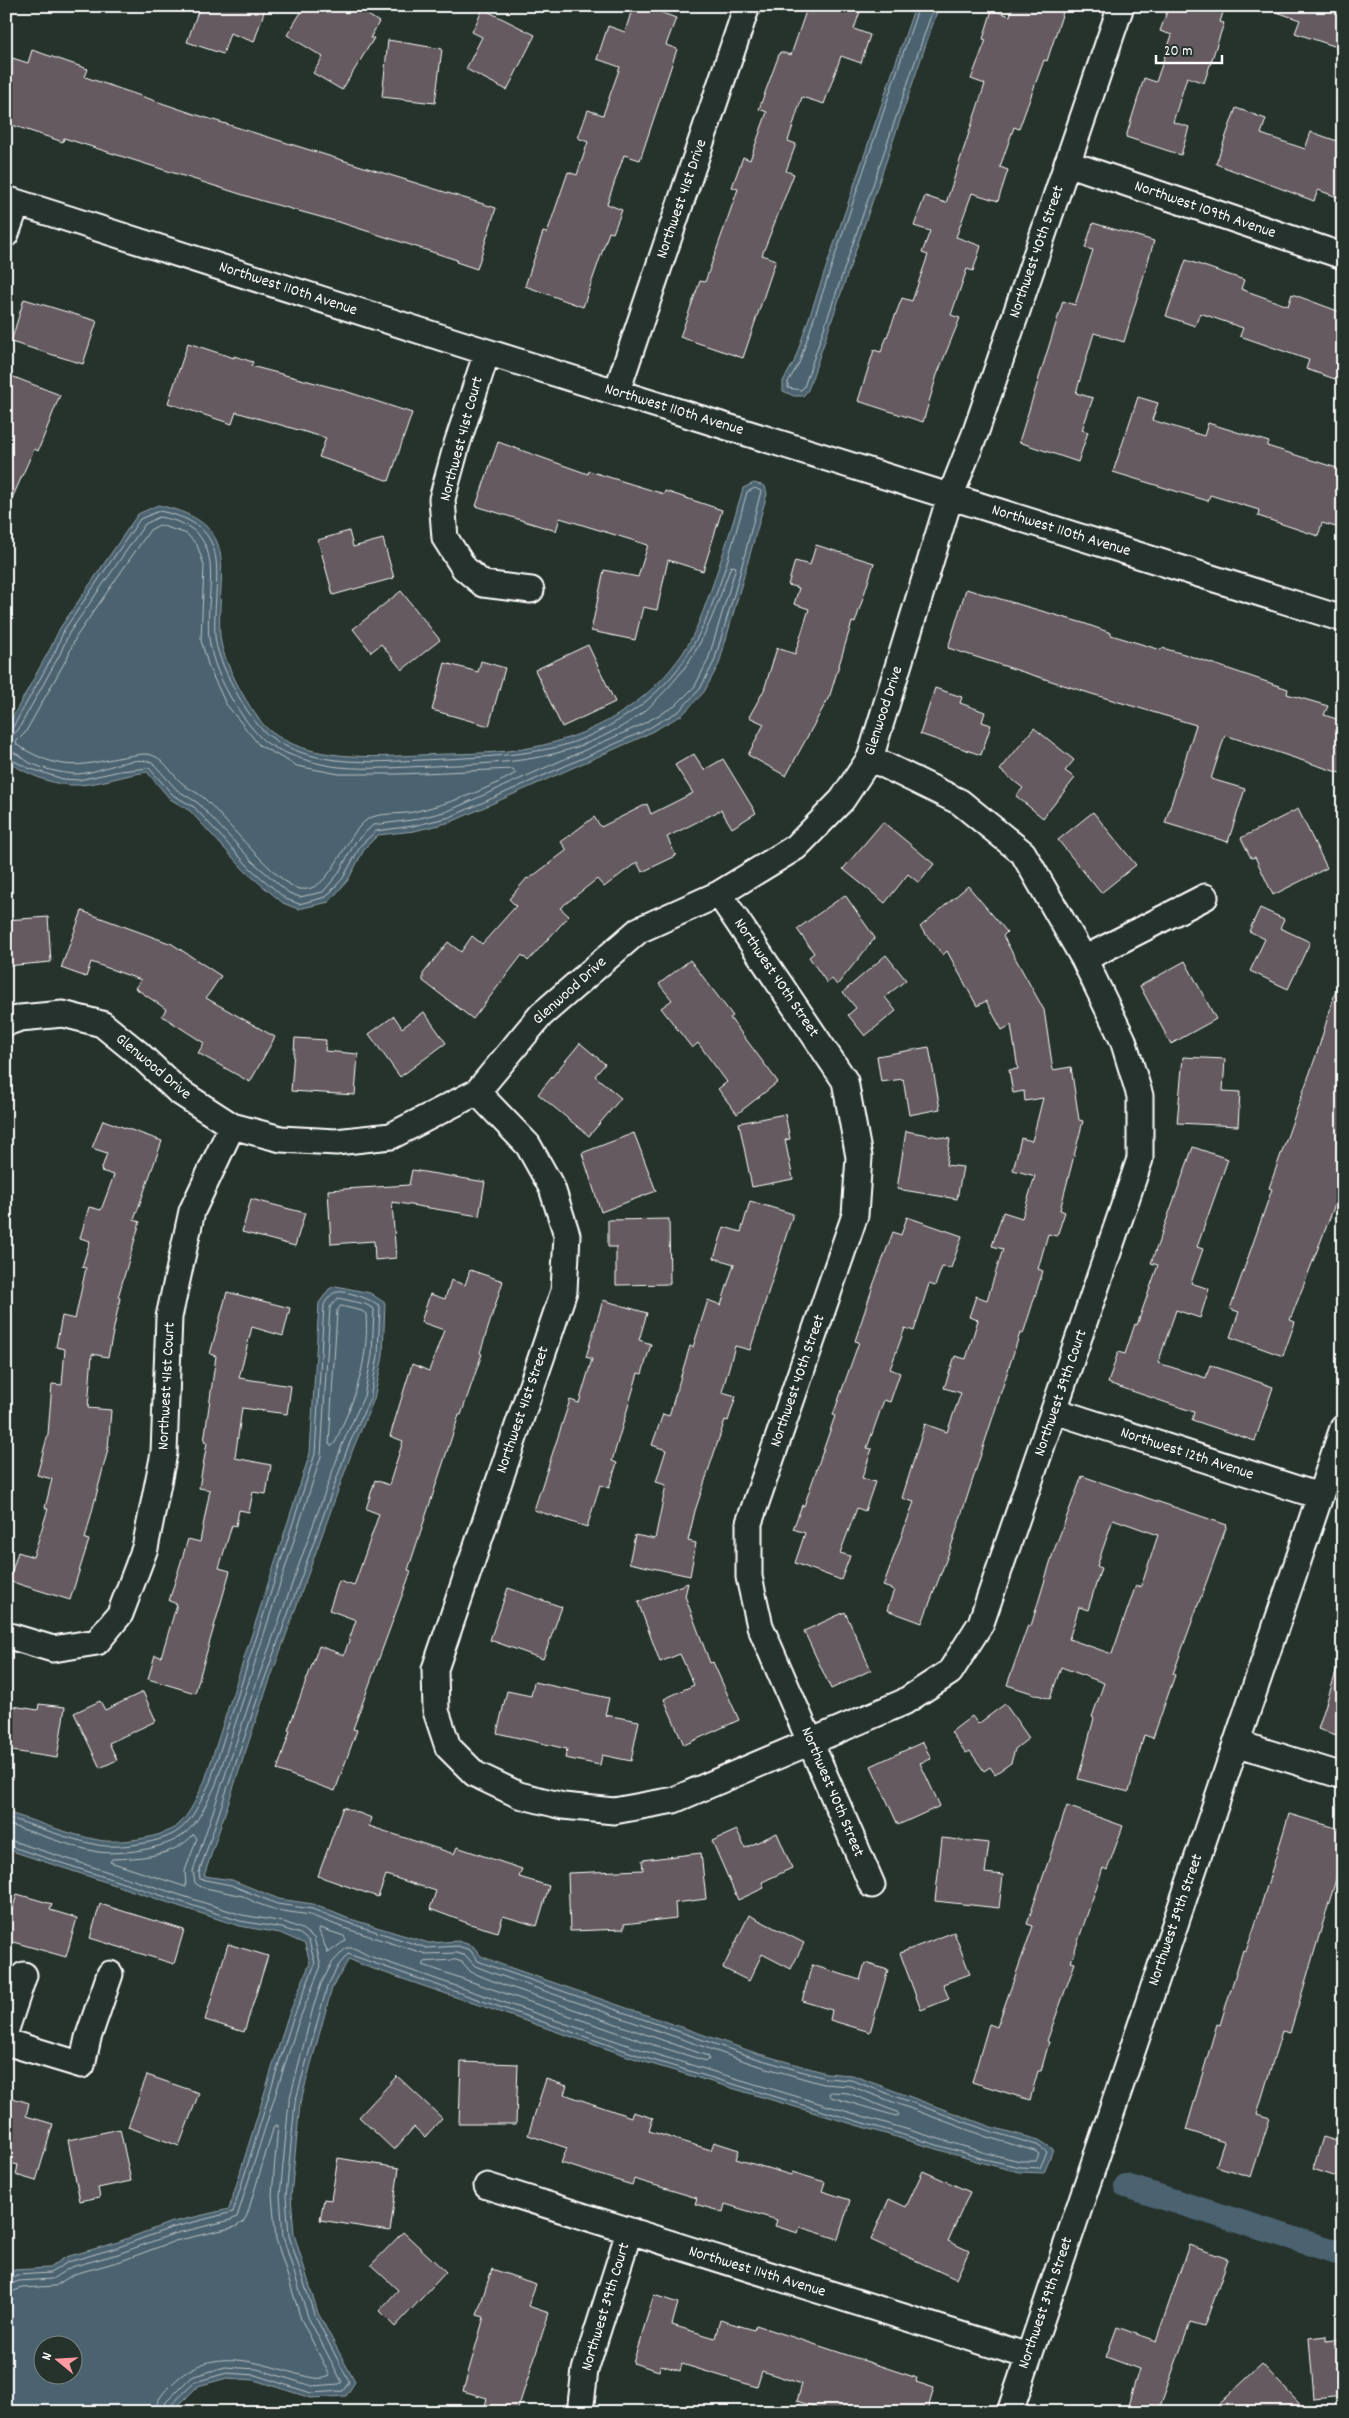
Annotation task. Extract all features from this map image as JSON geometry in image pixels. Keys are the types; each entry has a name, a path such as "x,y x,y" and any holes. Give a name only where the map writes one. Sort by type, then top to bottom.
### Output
{"street":[{"name":"Northwest 41st Drive","path":"617,392 747,6"},
{"name":"Northwest 40th Street","path":"950,497 975,434 1121,6"},
{"name":"Northwest 109th Avenue","path":"1067,163 1343,256"},
{"name":"Northwest 110th Avenue","path":"12,201 487,352 1343,619"},
{"path":"6,234 12,201"},
{"name":"Northwest 41st Court","path":"487,352 457,444 442,499 444,538 464,568 483,584 531,590"},
{"name":"Glenwood Drive","path":"6,1023 20,1018 63,1014 102,1024 139,1054 178,1091 232,1126 281,1139 336,1142 391,1136 477,1092 541,1015 639,930 719,894 796,847 842,800 870,758 950,497"},
{"name":"Northwest 39th Court","path":"448,1748 475,1774 519,1794 562,1806 614,1811 674,1800 904,1702 950,1672 981,1623 1140,1159 1140,1096 1123,1040 1084,959 1023,852 960,802 870,758"},
{"name":"Northwest 40th Street","path":"719,894 845,1081 859,1157 855,1215 749,1523 749,1577 760,1626 872,1885"},
{"path":"1084,959 1205,896"},
{"name":"Northwest 41st Street","path":"448,1748 436,1711 435,1669 564,1291 567,1235 552,1188 528,1144 477,1092"},
{"name":"Northwest 41st Court","path":"6,1635 53,1649 97,1642 120,1614 145,1548 164,1453 170,1317 192,1211 232,1126"},
{"name":"Northwest 12th Avenue","path":"1055,1411 1319,1496"},
{"name":"Northwest 39th Street","path":"1010,2412 1343,1428"},
{"path":"1236,1743 1343,1776"},
{"path":"6,2028 24,1974"},
{"path":"6,2042 82,2066 88,2038 110,1974"},
{"name":"Northwest 114th Avenue","path":"487,2186 1028,2356"},
{"name":"Northwest 39th Court","path":"580,2412 585,2370 629,2232"}],"water":[{"path":"915,6 939,6 808,390 803,396 794,396 783,391 783,381 794,362"},
{"path":"754,483 765,486 767,494 719,664 704,692 682,715 644,736 451,822 414,831 378,835 365,848 348,880 329,902 298,909 283,903 246,872 190,811 170,799 147,772 95,783 68,785 40,778 6,761 6,729 60,628 138,514 158,505 185,513 204,524 215,537 220,553 222,571 220,636 222,647 246,701 270,731 286,741 323,753 382,756 470,753 522,749 574,736 610,720 657,684 683,653 692,637 712,587 743,488"},
{"path":"336,1286 370,1293 385,1303 383,1356 374,1399 353,1449 262,1702 204,1876 232,1880 279,1899 313,1904 347,1918 429,1943 458,1941 473,1946 481,1956 500,1964 756,2053 826,2073 852,2075 991,2127 1039,2140 1053,2149 1044,2173 1019,2172 983,2163 648,2063 349,1959 332,1988 300,2104 291,2196 294,2234 318,2313 355,2382 346,2396 311,2398 254,2380 227,2378 198,2386 172,2412 6,2412 6,2277 14,2270 49,2268 66,2257 115,2243 169,2223 229,2209 287,2019 310,1963 305,1944 280,1933 239,1926 6,1849 6,1812 63,1831 98,1840 116,1841 139,1839 161,1834 177,1826 190,1811 205,1780 310,1453 319,1303 329,1289"}],"building":[{"path":"200,6 266,6 254,42 230,33 223,54 187,42"},
{"path":"305,6 335,6 346,13 350,6 354,6 379,22 370,38 374,38 342,90 313,73 323,57 287,35"},
{"path":"633,6 643,6 676,18 666,45 677,49 640,160 624,155 607,204 622,210 613,233 609,232 583,307 525,286 543,232 547,233 568,172 577,175 588,142 578,138 588,110 603,115 620,67 597,59 608,26 625,32"},
{"path":"814,6 862,6 854,29 870,35 861,63 841,56 824,104 802,97 788,141 796,144 786,171 794,174 762,255 776,260 743,358 680,337 700,281 705,282 738,189 732,187 743,157 750,160 767,112 759,109 780,52 791,55 806,11 812,13"},
{"path":"1013,6 1065,6 1047,61 1044,60 1019,129 1014,127 1000,167 1008,170 998,201 972,193 956,237 981,246 973,271 967,269 951,315 960,318 937,375 923,422 858,401 874,350 881,352 902,298 912,301 928,255 922,253 930,231 914,226 925,196 946,203 985,84 971,79 986,40 983,39 992,10 1010,16"},
{"path":"1169,6 1225,6 1220,22 1224,23 1204,83 1187,77 1173,122 1189,127 1181,155 1126,137 1144,78 1156,82 1172,35 1160,31"},
{"path":"1268,6 1343,6 1343,49 1295,33 1300,20 1268,9"},
{"path":"483,9 535,35 507,90 466,69 482,37 472,32"},
{"path":"388,40 442,49 435,103 382,97"},
{"path":"32,50 88,69 85,77 194,114 496,208 477,269 456,262 457,260 342,223 259,200 64,138 63,142 6,123 6,56 28,63"},
{"path":"1236,108 1266,119 1261,134 1305,149 1311,132 1343,143 1343,199 1318,190 1314,201 1216,164"},
{"path":"1093,223 1154,241 1124,342 1094,333 1076,393 1093,398 1082,430 1088,432 1078,462 1019,442 1063,301 1075,305 1093,250 1085,248"},
{"path":"1186,260 1244,280 1241,289 1288,306 1292,294 1343,313 1343,374 1338,373 1335,379 1306,369 1309,360 1240,336 1243,328 1200,313 1195,326 1166,316"},
{"path":"24,299 97,321 83,364 11,342"},
{"path":"188,343 253,362 251,366 342,390 412,413 389,481 319,457 326,438 236,412 232,424 168,403"},
{"path":"6,374 60,395 38,451 34,449 6,512"},
{"path":"1138,397 1158,403 1152,420 1204,436 1208,423 1269,442 1267,446 1343,470 1343,529 1322,523 1318,536 1258,516 1259,510 1210,495 1208,501 1113,472"},
{"path":"498,442 588,474 589,471 664,494 665,491 722,510 703,571 668,560 657,610 643,607 635,640 591,631 604,570 638,577 648,545 560,518 556,531 476,506"},
{"path":"349,531 353,547 383,539 394,578 333,595 318,540"},
{"path":"816,545 874,563 855,623 852,622 830,695 786,776 748,755 764,724 749,717 764,690 777,648 795,654 809,609 794,604 799,588 788,585 795,561 810,565"},
{"path":"966,589 1083,623 1111,633 1111,635 1161,650 1162,648 1184,654 1288,689 1287,694 1328,706 1324,715 1343,721 1343,774 1225,735 1211,779 1245,789 1228,842 1165,823 1196,725 948,648"},
{"path":"401,591 440,640 402,670 381,644 371,652 353,629"},
{"path":"588,645 615,702 562,727 535,670"},
{"path":"481,661 505,668 489,726 432,710 445,663 478,672"},
{"path":"935,688 962,697 960,703 985,712 982,722 991,725 981,755 920,734"},
{"path":"1034,728 1074,760 1065,771 1075,778 1043,818 1016,796 1023,788 1000,770"},
{"path":"694,754 704,770 723,759 756,813 732,828 721,810 667,837 676,856 642,872 637,862 604,887 597,879 560,908 569,916 528,961 522,955 473,1019 423,981 423,974 448,942 461,952 472,936 482,944 516,906 509,899 527,878 529,879 567,850 561,842 594,817 601,827 647,804 651,814 693,793 675,765"},
{"path":"1298,809 1327,868 1273,895 1255,857 1251,858 1241,838"},
{"path":"1093,812 1136,865 1101,893 1058,840"},
{"path":"883,822 934,864 919,883 908,874 885,903 843,869"},
{"path":"968,886 1007,932 1003,936 1044,1010 1053,1070 1071,1067 1079,1120 1083,1121 1060,1210 1065,1212 1057,1236 1048,1234 1038,1269 1043,1271 1023,1334 1020,1333 951,1547 922,1623 887,1610 894,1590 883,1586 914,1502 902,1498 925,1424 947,1432 961,1393 944,1388 955,1356 966,1359 978,1320 969,1317 976,1296 987,1300 1003,1249 992,1246 1003,1212 1022,1218 1035,1176 1013,1170 1021,1138 1032,1141 1043,1098 1025,1101 1024,1091 1013,1093 1009,1070 1018,1069 1011,1025 1002,1030 986,1001 977,1006 947,951 943,955 920,927"},
{"path":"845,895 875,938 837,985 832,979 827,983 809,957 814,953 797,929"},
{"path":"1260,908 1284,919 1280,928 1310,942 1288,989 1250,971 1265,939 1249,931"},
{"path":"82,911 172,944 221,976 206,998 275,1037 250,1082 198,1053 204,1043 162,1016 166,1009 135,988 141,980 91,962 86,977 61,968"},
{"path":"48,917 51,962 6,966 6,920"},
{"path":"886,955 906,980 885,997 896,1011 865,1036 848,1015 856,1008 843,992"},
{"path":"690,960 733,1016 730,1018 778,1082 737,1114 718,1089 727,1082 698,1043 692,1048 661,1008 672,1000 659,984"},
{"path":"1185,961 1216,1019 1171,1044 1140,986"},
{"path":"1338,983 1343,984 1343,1184 1290,1320 1295,1322 1283,1356 1230,1337 1239,1312 1230,1309 1272,1189 1269,1188 1318,1050"},
{"path":"424,1012 446,1043 400,1077 369,1034 394,1016 402,1028"},
{"path":"295,1038 326,1040 325,1051 358,1054 355,1095 291,1091"},
{"path":"580,1043 605,1064 595,1076 621,1098 589,1136 538,1094"},
{"path":"929,1047 940,1109 909,1115 903,1079 881,1082 877,1056"},
{"path":"1183,1057 1225,1059 1223,1091 1240,1092 1238,1126 1177,1123"},
{"path":"785,1114 790,1139 785,1140 793,1179 752,1187 739,1123"},
{"path":"103,1120 162,1141 134,1220 140,1222 118,1297 120,1298 108,1357 92,1354 88,1408 111,1410 108,1449 85,1539 89,1540 70,1600 9,1581 18,1552 33,1557 48,1509 45,1508 52,1479 37,1475 48,1434 52,1384 62,1385 65,1349 56,1347 62,1316 75,1319 86,1268 82,1267 90,1241 80,1238 89,1207 101,1210 114,1175 101,1171 107,1153 92,1148"},
{"path":"906,1131 950,1139 946,1165 963,1167 957,1199 897,1189"},
{"path":"634,1133 656,1191 601,1212 582,1153"},
{"path":"1193,1147 1228,1159 1197,1247 1203,1249 1191,1283 1209,1289 1200,1318 1176,1310 1158,1363 1206,1378 1210,1365 1273,1387 1255,1441 1192,1420 1194,1412 1108,1383 1118,1352 1125,1354 1135,1324 1137,1325 1158,1265 1151,1263"},
{"path":"412,1170 485,1182 479,1216 392,1202 396,1258 375,1260 374,1241 331,1244 328,1190 409,1185"},
{"path":"251,1199 305,1213 295,1246 242,1232"},
{"path":"750,1201 793,1214 750,1350 735,1346 722,1392 736,1396 728,1421 725,1420 695,1511 688,1541 696,1543 690,1576 629,1563 635,1535 655,1539 666,1485 656,1482 666,1450 652,1445 663,1414 669,1416 690,1346 693,1347 708,1300 721,1305 734,1264 714,1258 724,1227 741,1232"},
{"path":"907,1217 962,1236 951,1268 942,1267 935,1286 929,1284 914,1331 905,1328 890,1369 900,1373 890,1402 884,1400 867,1448 872,1449 862,1478 875,1482 865,1511 857,1508 840,1553 850,1556 841,1580 795,1563 805,1533 793,1529 802,1505 804,1506 835,1416 833,1415 859,1342 855,1341 874,1283 893,1232 901,1235"},
{"path":"669,1219 670,1284 616,1285 616,1247 608,1247 608,1220"},
{"path":"470,1270 503,1281 480,1353 482,1354 461,1415 459,1415 408,1570 411,1571 353,1729 357,1730 335,1791 277,1770 290,1731 288,1730 319,1646 344,1655 356,1620 329,1610 339,1581 354,1586 379,1514 366,1509 375,1480 389,1485 403,1441 390,1436 412,1364 429,1371 444,1330 421,1322 430,1294 445,1299 451,1280 465,1285"},
{"path":"227,1292 290,1308 283,1336 252,1327 239,1378 291,1386 287,1414 242,1408 235,1458 271,1465 266,1494 253,1492 249,1512 239,1510 236,1526 232,1525 219,1568 230,1571 195,1693 148,1679 155,1655 161,1657 177,1604 169,1601 188,1539 200,1542 210,1490 199,1488 207,1443 204,1442 216,1356 210,1354"},
{"path":"603,1300 647,1313 639,1340 651,1344 642,1374 638,1373 612,1461 617,1463 609,1488 600,1485 587,1527 534,1510 570,1400 579,1403 592,1359 586,1357"},
{"path":"1082,1476 1227,1525 1173,1674 1175,1675 1153,1738 1144,1735 1129,1792 1078,1779 1094,1718 1092,1717 1104,1683 1061,1667 1050,1699 1007,1685 1028,1625 1031,1626 1053,1553","holes":["1113,1519 1158,1535 1141,1587 1136,1585 1112,1654 1069,1639 1079,1607 1088,1610 1101,1568 1097,1566"]},
{"path":"688,1583 685,1596 710,1663 713,1662 739,1720 684,1745 664,1699 694,1685 680,1654 660,1662 638,1602"},
{"path":"508,1588 562,1607 543,1659 490,1640"},
{"path":"845,1612 871,1670 831,1689 804,1631"},
{"path":"1339,1663 1343,1664 1343,1737 1318,1729"},
{"path":"534,1682 609,1698 605,1715 639,1721 631,1761 602,1755 600,1765 565,1758 567,1749 497,1733 507,1691 531,1696"},
{"path":"143,1692 156,1721 109,1743 117,1760 100,1768 74,1713 100,1701 105,1710"},
{"path":"39,1704 65,1707 57,1758 6,1750 6,1705 38,1710"},
{"path":"1005,1704 1029,1738 1015,1749 1011,1763 995,1774 990,1767 984,1771 970,1751 966,1753 951,1732 972,1716 978,1724"},
{"path":"923,1742 931,1759 920,1763 940,1806 898,1825 871,1766"},
{"path":"1067,1806 1123,1826 1107,1870 1103,1868 1071,1962 1075,1963 1047,2041 1049,2042 1041,2071 1038,2071 1030,2100 972,2082 989,2024 997,2027 1033,1926 1027,1924"},
{"path":"343,1807 372,1818 369,1826 454,1854 457,1847 522,1869 519,1877 549,1886 537,1926 503,1916 498,1932 470,1924 430,1909 436,1891 386,1875 378,1897 318,1876"},
{"path":"1289,1814 1343,1830 1343,1856 1290,2033 1282,2031 1257,2114 1270,2118 1251,2177 1216,2166 1224,2142 1186,2130 1217,2024 1220,2025 1243,1950 1246,1951 1255,1925"},
{"path":"737,1830 745,1848 777,1833 792,1868 762,1882 764,1888 738,1900 712,1841"},
{"path":"942,1838 989,1843 985,1873 1003,1875 999,1908 935,1901"},
{"path":"701,1853 706,1899 675,1903 676,1918 624,1924 624,1929 570,1931 568,1873 643,1870 642,1860"},
{"path":"17,1894 52,1904 50,1910 77,1918 66,1957 6,1940 6,1931"},
{"path":"100,1904 184,1930 174,1964 90,1938"},
{"path":"749,1915 804,1943 791,1969 762,1954 749,1981 723,1968"},
{"path":"954,1932 970,1974 943,1984 949,1999 921,2010 900,1953"},
{"path":"228,1944 268,1956 244,2032 205,2020"},
{"path":"865,1963 888,1970 870,2032 830,2020 832,2010 802,2001 812,1965 860,1980"},
{"path":"461,2062 518,2064 516,2124 459,2124"},
{"path":"147,2075 199,2093 179,2146 128,2127"},
{"path":"397,2076 442,2118 425,2137 414,2127 394,2150 359,2117"},
{"path":"546,2079 567,2086 564,2094 631,2117 633,2112 653,2118 649,2131 711,2150 714,2142 739,2150 736,2159 791,2175 792,2172 825,2182 822,2191 850,2200 838,2239 800,2227 798,2233 775,2226 777,2220 725,2204 723,2212 695,2204 697,2198 634,2179 632,2185 561,2163 567,2148 528,2135"},
{"path":"6,2096 29,2103 26,2116 53,2124 36,2181 16,2175 18,2165 6,2162"},
{"path":"120,2129 131,2181 98,2188 100,2197 80,2201 68,2140"},
{"path":"1323,2137 1343,2143 1343,2179 1313,2169"},
{"path":"338,2158 399,2168 390,2231 320,2220 324,2199 331,2200"},
{"path":"923,2171 970,2192 948,2241 969,2251 956,2279 871,2240 889,2199 906,2207"},
{"path":"403,2232 446,2272 395,2327 379,2311 398,2290 371,2265"},
{"path":"1189,2245 1228,2259 1204,2327 1190,2323 1158,2412 1126,2412 1139,2369 1106,2357 1117,2327 1156,2341"},
{"path":"492,2269 536,2284 528,2306 549,2313 517,2412 504,2412 485,2406 487,2398 463,2391 484,2317 477,2315"},
{"path":"654,2295 678,2303 672,2325 715,2338 720,2320 754,2330 756,2325 917,2378 916,2382 934,2388 927,2412 829,2412 797,2401 802,2384 762,2371 757,2387 682,2364 680,2371 661,2365 659,2371 633,2363"},
{"path":"1326,2336 1326,2341 1343,2339 1343,2396 1314,2399 1309,2338"},
{"path":"1262,2364 1307,2412 1211,2412"}],"waterway":[{"path":"1126,2186 1343,2254"}]}
